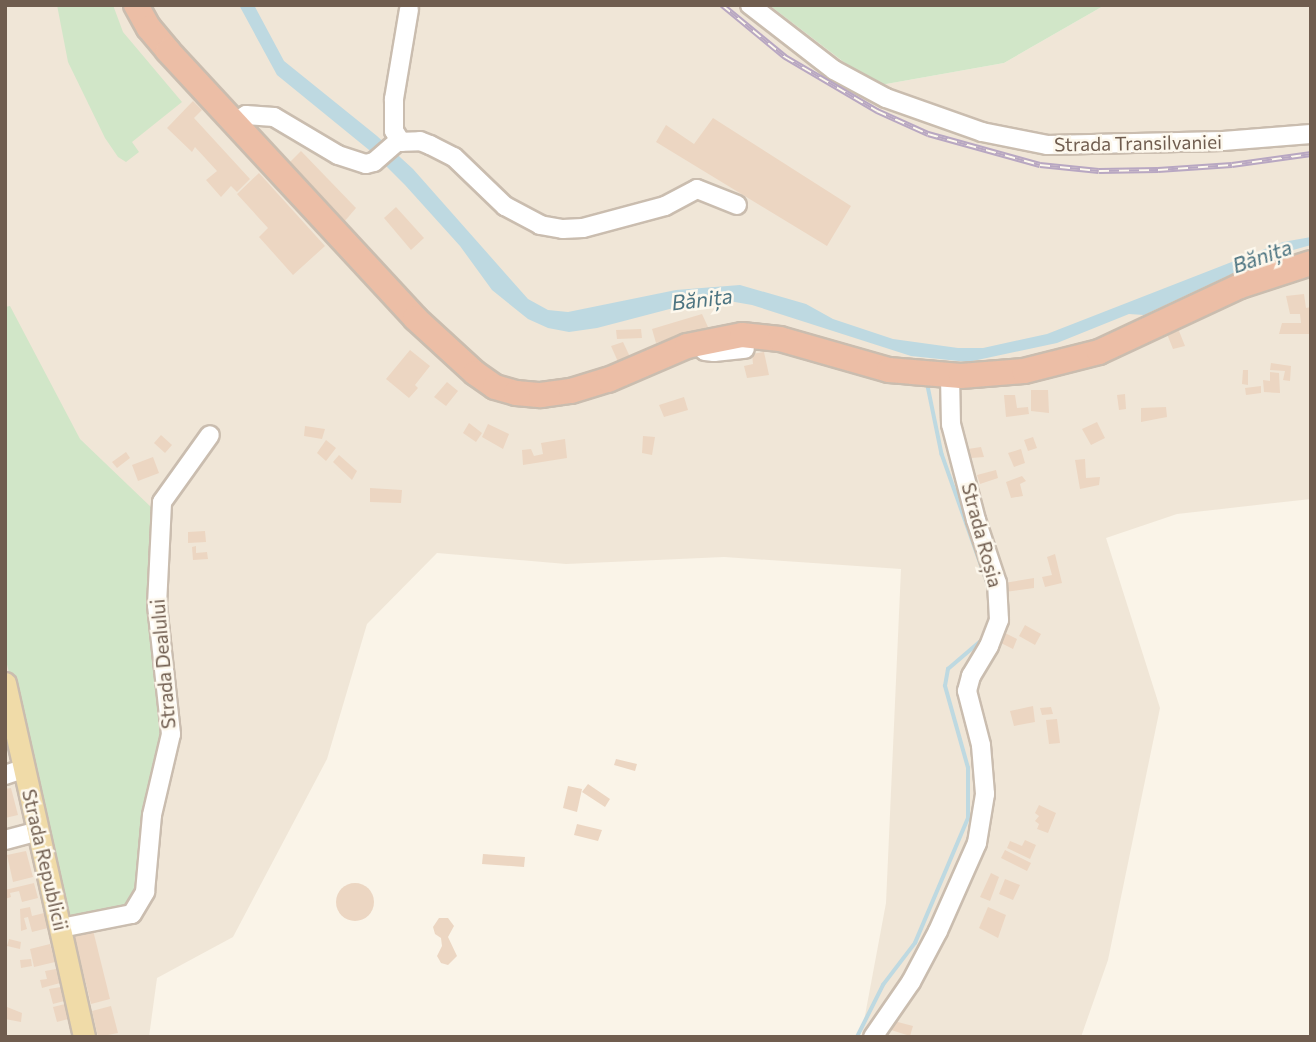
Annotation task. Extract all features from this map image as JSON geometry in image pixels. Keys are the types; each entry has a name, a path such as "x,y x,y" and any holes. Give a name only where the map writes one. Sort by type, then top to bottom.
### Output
{"highway":[{"path":"136,5 163,46 415,318 455,356 495,387 528,395 571,391 608,380 698,342 730,336 768,337 875,367 908,372 942,375 1012,373 1073,360 1138,335 1240,286 1311,263"}],"main road":[{"name":"Strada Republicii","path":"5,683 15,771 39,831 84,1037"}],"street":[{"name":"Strada Transilvaniei","path":"750,5 834,70 886,99 982,132 1046,145 1223,141 1311,135"},
{"path":"399,142 394,131 394,99 409,9"},
{"path":"235,122 246,115 274,117 354,162 374,162 399,142 420,141 454,157 505,206 540,225 583,228 665,206 697,189 737,205"},
{"path":"698,342 705,351 745,349"},
{"name":"Strada Roșia","path":"873,1037 911,982 939,932 977,843 984,804 984,762 967,691 971,676 995,633 999,620 997,583 976,520 951,424 942,375"},
{"name":"Strada Dealului","path":"61,928 132,914 145,892 152,815 171,734 157,604 162,502 210,435"},
{"path":"5,841 39,831"}],"shaded area":[{"path":"5,5 769,5 875,86 1004,63 1105,5 1311,5 1311,499 1177,514 1106,538 1160,708 1108,960 1081,1037 861,1037 886,903 901,569 724,557 566,564 437,553 367,624 327,759 233,937 157,978 149,1037 5,1037"}],"green space":[{"path":"57,5 113,5 123,32 182,102 132,142 139,152 126,162 118,157 105,138 68,62"},
{"path":"769,5 1105,5 1004,63 875,86"},
{"path":"10,306 80,439 152,508 154,661 168,719 136,904 67,919 5,656 5,307"}],"water":[{"name":"Bănița","path":"239,5 254,5 284,61 377,136 413,169 528,299 548,310 568,312 676,290 740,285 806,304 833,319 893,339 958,348 983,348 1047,334 1283,242 1311,237 1311,245 1268,257 1144,315 1129,314 1057,343 968,362 911,356 752,305 729,301 685,305 597,328 569,332 548,328 528,319 492,290 460,246 374,154 277,75"}],"building":[{"path":"193,101 202,110 194,118 250,179 237,192 231,186 221,197 206,180 217,171 195,147 192,152 167,128"},
{"path":"713,118 851,206 827,246 656,142 666,125 694,144"},
{"path":"301,151 356,208 344,222 288,164"},
{"path":"259,173 325,246 293,275 259,237 268,228 237,194"},
{"path":"396,207 424,238 411,250 384,218"},
{"path":"1304,294 1306,308 1311,307 1311,334 1279,334 1282,323 1301,323 1300,314 1290,314 1286,296"},
{"path":"702,314 708,327 656,343 652,329"},
{"path":"641,329 642,338 617,339 616,330"},
{"path":"1179,331 1185,346 1173,349 1167,334"},
{"path":"623,342 631,359 619,364 611,346"},
{"path":"410,350 430,366 415,385 418,388 409,398 386,379"},
{"path":"764,352 769,375 747,378 744,366 753,364 752,354"},
{"path":"1271,363 1291,366 1290,381 1283,380 1285,371 1270,370"},
{"path":"1243,370 1248,370 1248,385 1242,384"},
{"path":"1270,372 1279,373 1280,393 1264,392 1263,380 1270,381"},
{"path":"447,382 458,391 446,406 434,397"},
{"path":"1261,386 1261,393 1246,395 1245,388"},
{"path":"1031,390 1048,390 1049,413 1031,411"},
{"path":"1125,394 1126,409 1119,410 1117,395"},
{"path":"1004,395 1015,395 1017,408 1028,407 1029,414 1006,417"},
{"path":"684,397 688,410 664,417 659,405"},
{"path":"1166,407 1167,417 1141,422 1141,408"},
{"path":"1097,422 1105,438 1091,445 1082,429"},
{"path":"469,423 482,433 476,442 463,433"},
{"path":"488,424 509,434 503,449 482,437"},
{"path":"305,426 325,429 322,439 304,436"},
{"path":"161,435 172,445 165,453 154,443"},
{"path":"643,436 655,437 652,455 642,453"},
{"path":"1033,437 1037,448 1028,451 1024,440"},
{"path":"565,439 567,458 523,465 522,450 531,449 534,456 543,454 541,443"},
{"path":"326,440 336,448 326,461 317,453"},
{"path":"981,447 984,457 971,458 968,449"},
{"path":"1021,449 1025,463 1014,467 1008,453"},
{"path":"126,452 130,458 117,468 112,462"},
{"path":"339,455 357,471 352,480 333,462"},
{"path":"153,457 159,473 138,481 132,465"},
{"path":"1085,459 1086,478 1100,477 1099,485 1080,489 1075,460"},
{"path":"996,470 998,478 980,484 977,475"},
{"path":"1022,476 1026,481 1020,484 1023,496 1011,498 1006,482"},
{"path":"370,488 402,490 401,503 370,502"},
{"path":"205,531 206,542 188,543 188,532"},
{"path":"196,546 196,553 207,552 208,559 193,560 192,547"},
{"path":"1055,554 1062,583 1045,587 1042,577 1052,575 1047,557"},
{"path":"1034,578 1034,588 1005,592 1004,583"},
{"path":"1025,625 1041,634 1035,645 1019,636"},
{"path":"1003,632 1017,639 1013,649 999,642"},
{"path":"1033,706 1035,722 1014,726 1010,711"},
{"path":"1051,707 1053,714 1042,715 1040,708"},
{"path":"1057,719 1060,743 1049,744 1046,720"},
{"path":"616,759 637,764 635,771 614,765"},
{"path":"588,784 610,799 605,807 582,792"},
{"path":"568,786 582,789 577,812 563,808"},
{"path":"11,788 18,815 5,818 5,789"},
{"path":"1039,805 1056,813 1048,833 1037,829 1039,824 1035,821 1039,816 1035,813"},
{"path":"577,824 602,830 598,841 574,835"},
{"path":"1025,840 1036,845 1030,859 1007,848 1010,841 1022,846"},
{"path":"1005,850 1031,863 1027,871 1001,858"},
{"path":"26,851 33,877 13,882 7,855"},
{"path":"483,854 525,857 524,867 482,864"},
{"path":"991,873 999,877 990,901 980,897"},
{"path":"1005,879 1020,885 1013,900 999,894"},
{"path":"34,883 38,898 22,902 19,891 10,893 11,897 5,899 5,890"},
{"path":"355,883 369,888 374,902 369,916 355,921 341,916 336,902 341,888"},
{"path":"30,907 32,916 44,913 48,928 32,932 28,917 24,918 27,929 21,931 20,909"},
{"path":"988,907 1006,915 998,938 979,928"},
{"path":"439,918 448,918 454,926 448,937 457,956 448,965 441,963 437,956 442,946 441,938 435,934 433,927"},
{"path":"91,922 110,999 91,1004 72,927"},
{"path":"9,939 21,942 20,949 7,946"},
{"path":"50,944 55,962 34,967 30,949"},
{"path":"31,959 32,966 21,968 20,960"},
{"path":"56,969 60,983 42,988 40,980 47,979 45,971"},
{"path":"61,987 64,1001 53,1004 49,989"},
{"path":"65,1004 68,1019 57,1022 53,1007"},
{"path":"111,1006 118,1033 98,1037 92,1011"},
{"path":"7,1007 22,1013 21,1022 5,1019"},
{"path":"890,1020 913,1026 910,1036 888,1029"}],"waterway":[{"path":"927,381 942,454 989,587"},
{"path":"857,1037 883,985 915,943 968,818 968,768 945,686 948,669 983,639"}],"railway":[{"path":"722,5 785,57 877,111 928,134 1040,165 1099,171 1158,170 1232,165 1311,154"}]}
